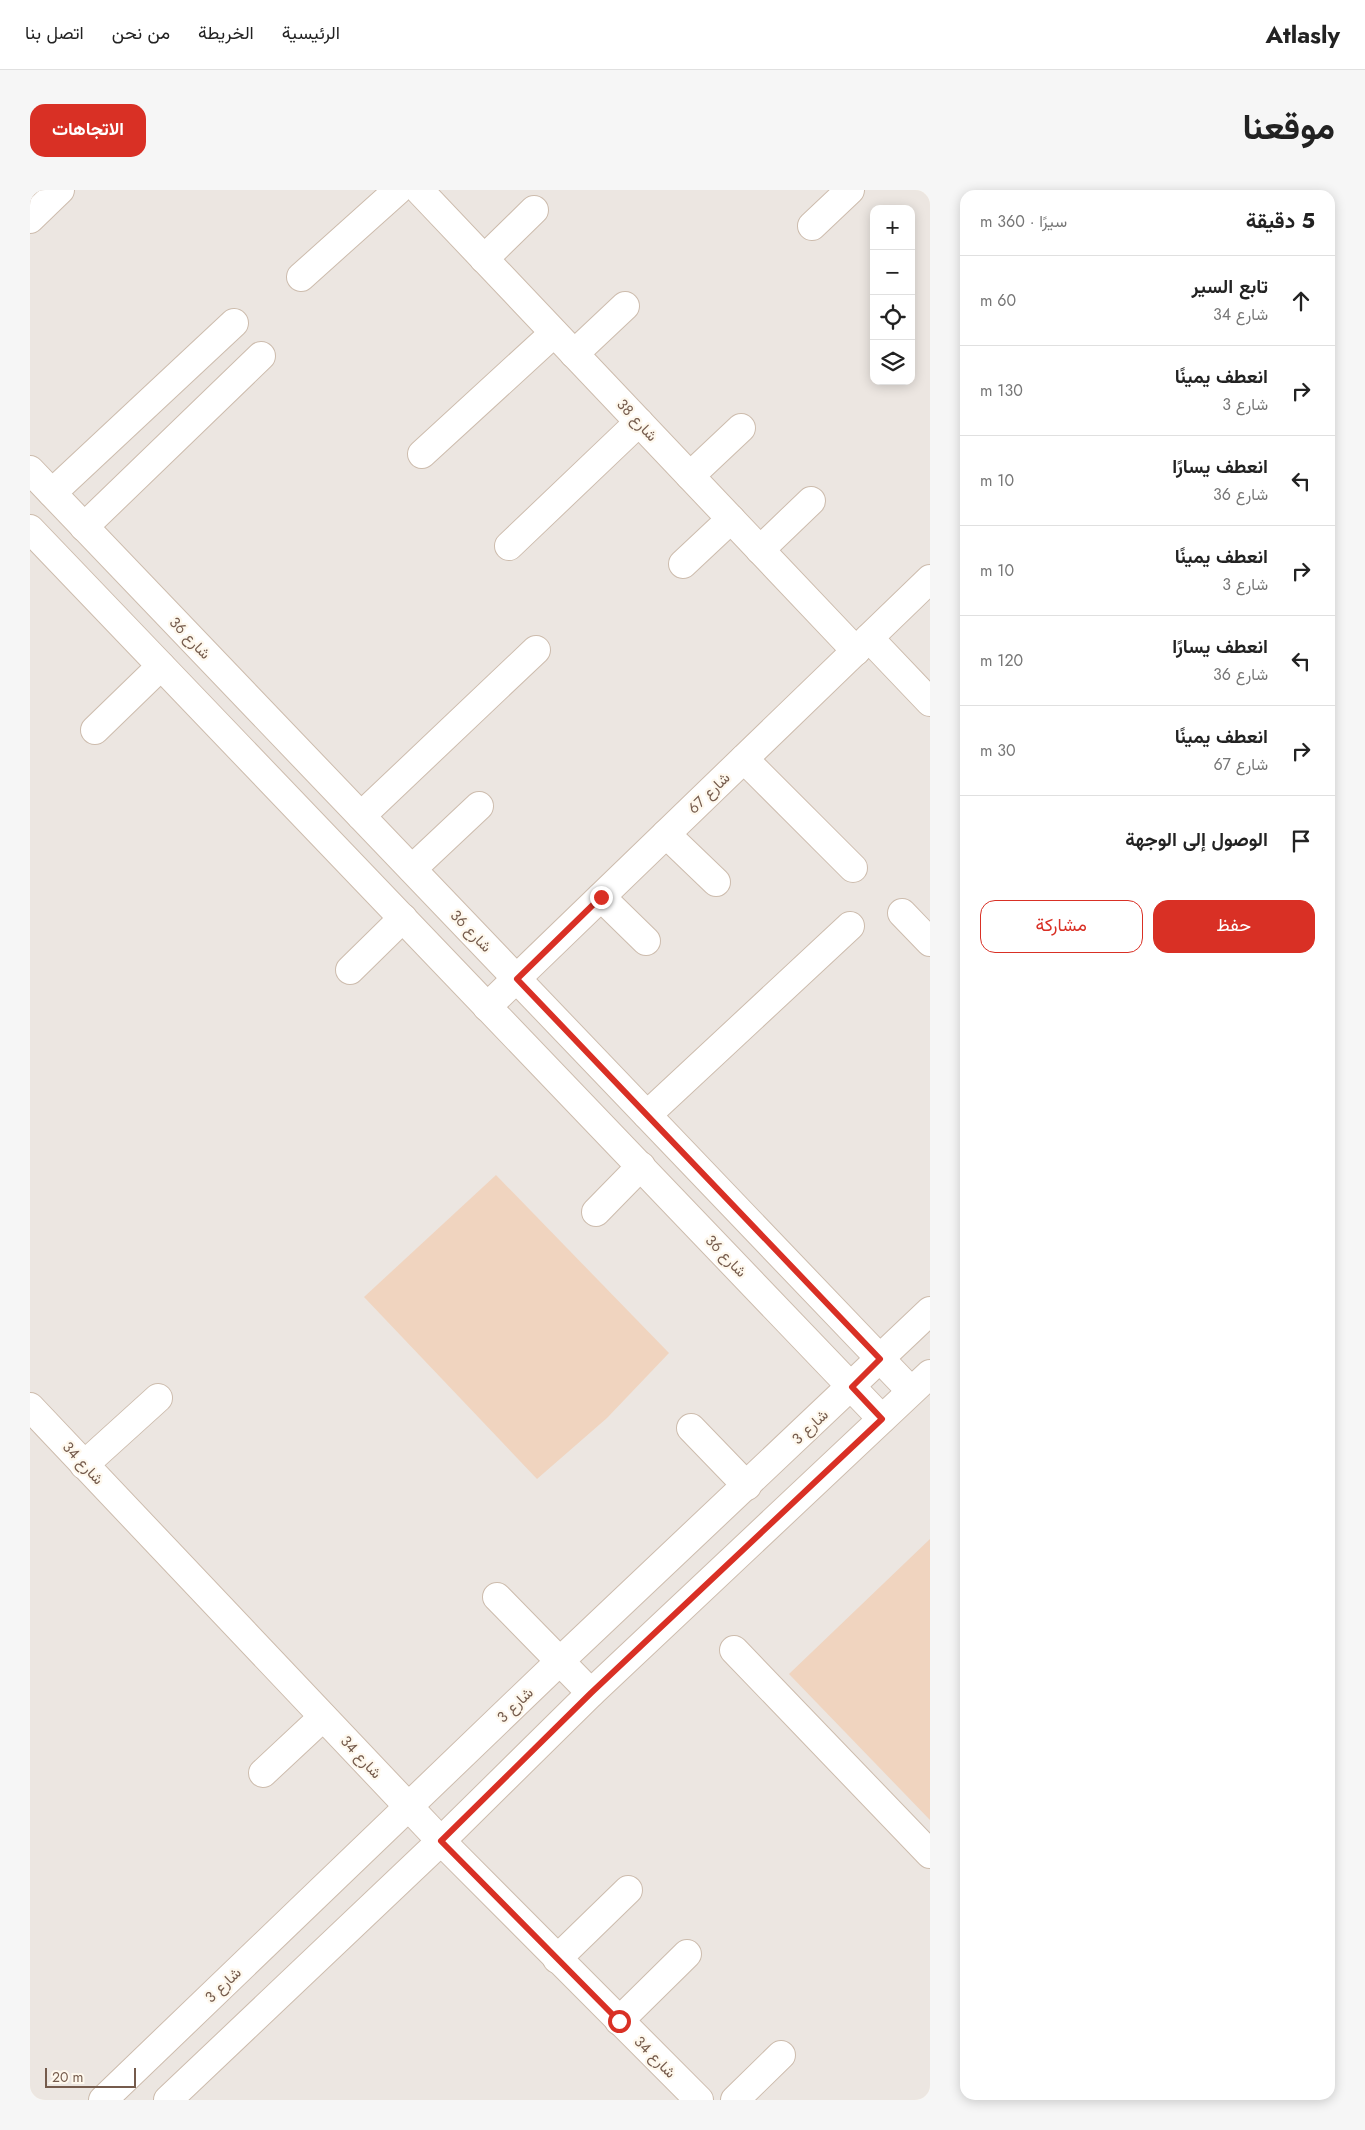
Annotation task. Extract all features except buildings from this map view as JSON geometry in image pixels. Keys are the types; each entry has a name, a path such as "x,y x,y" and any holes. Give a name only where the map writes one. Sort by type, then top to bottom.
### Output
{"street":[{"path":"30,219 60,190"},
{"path":"301,277 398,190"},
{"name":"شارع 38","path":"419,190 760,550 930,702"},
{"path":"812,226 850,190"},
{"path":"484,259 534,210"},
{"path":"574,354 625,306"},
{"path":"52,493 234,322"},
{"path":"422,454 554,333"},
{"path":"84,527 261,356"},
{"path":"509,546 640,422"},
{"path":"690,476 741,428"},
{"name":"شارع 36","path":"30,470 880,1359 920,1383"},
{"path":"760,550 811,501"},
{"path":"683,564 731,519"},
{"name":"شارع 36","path":"30,530 882,1419"},
{"name":"شارع 67","path":"487,1006 930,579"},
{"path":"361,816 536,650"},
{"path":"95,730 161,666"},
{"path":"744,759 853,868"},
{"path":"412,869 479,806"},
{"path":"666,834 716,882"},
{"path":"601,897 646,941"},
{"path":"902,913 930,942"},
{"path":"350,970 403,918"},
{"path":"647,1116 850,926"},
{"path":"596,1212 641,1166"},
{"name":"شارع 3","path":"103,2100 560,1661 852,1387 930,1311"},
{"path":"175,2098 591,1693 920,1383"},
{"path":"84,1465 158,1398"},
{"name":"شارع 34","path":"30,1408 409,1808 699,2100"},
{"path":"691,1428 747,1486"},
{"path":"497,1597 591,1693"},
{"path":"734,1650 930,1854"},
{"path":"263,1773 323,1717"},
{"path":"557,1959 628,1890"},
{"path":"619,2021 687,1954"},
{"path":"735,2100 781,2055"}],"shaded area":[{"path":"30,190 930,190 930,2100 30,2100"}],"route":[{"path":"601,897 517,979 880,1359 852,1387 882,1419 591,1693 441,1841 619,2021"}]}
